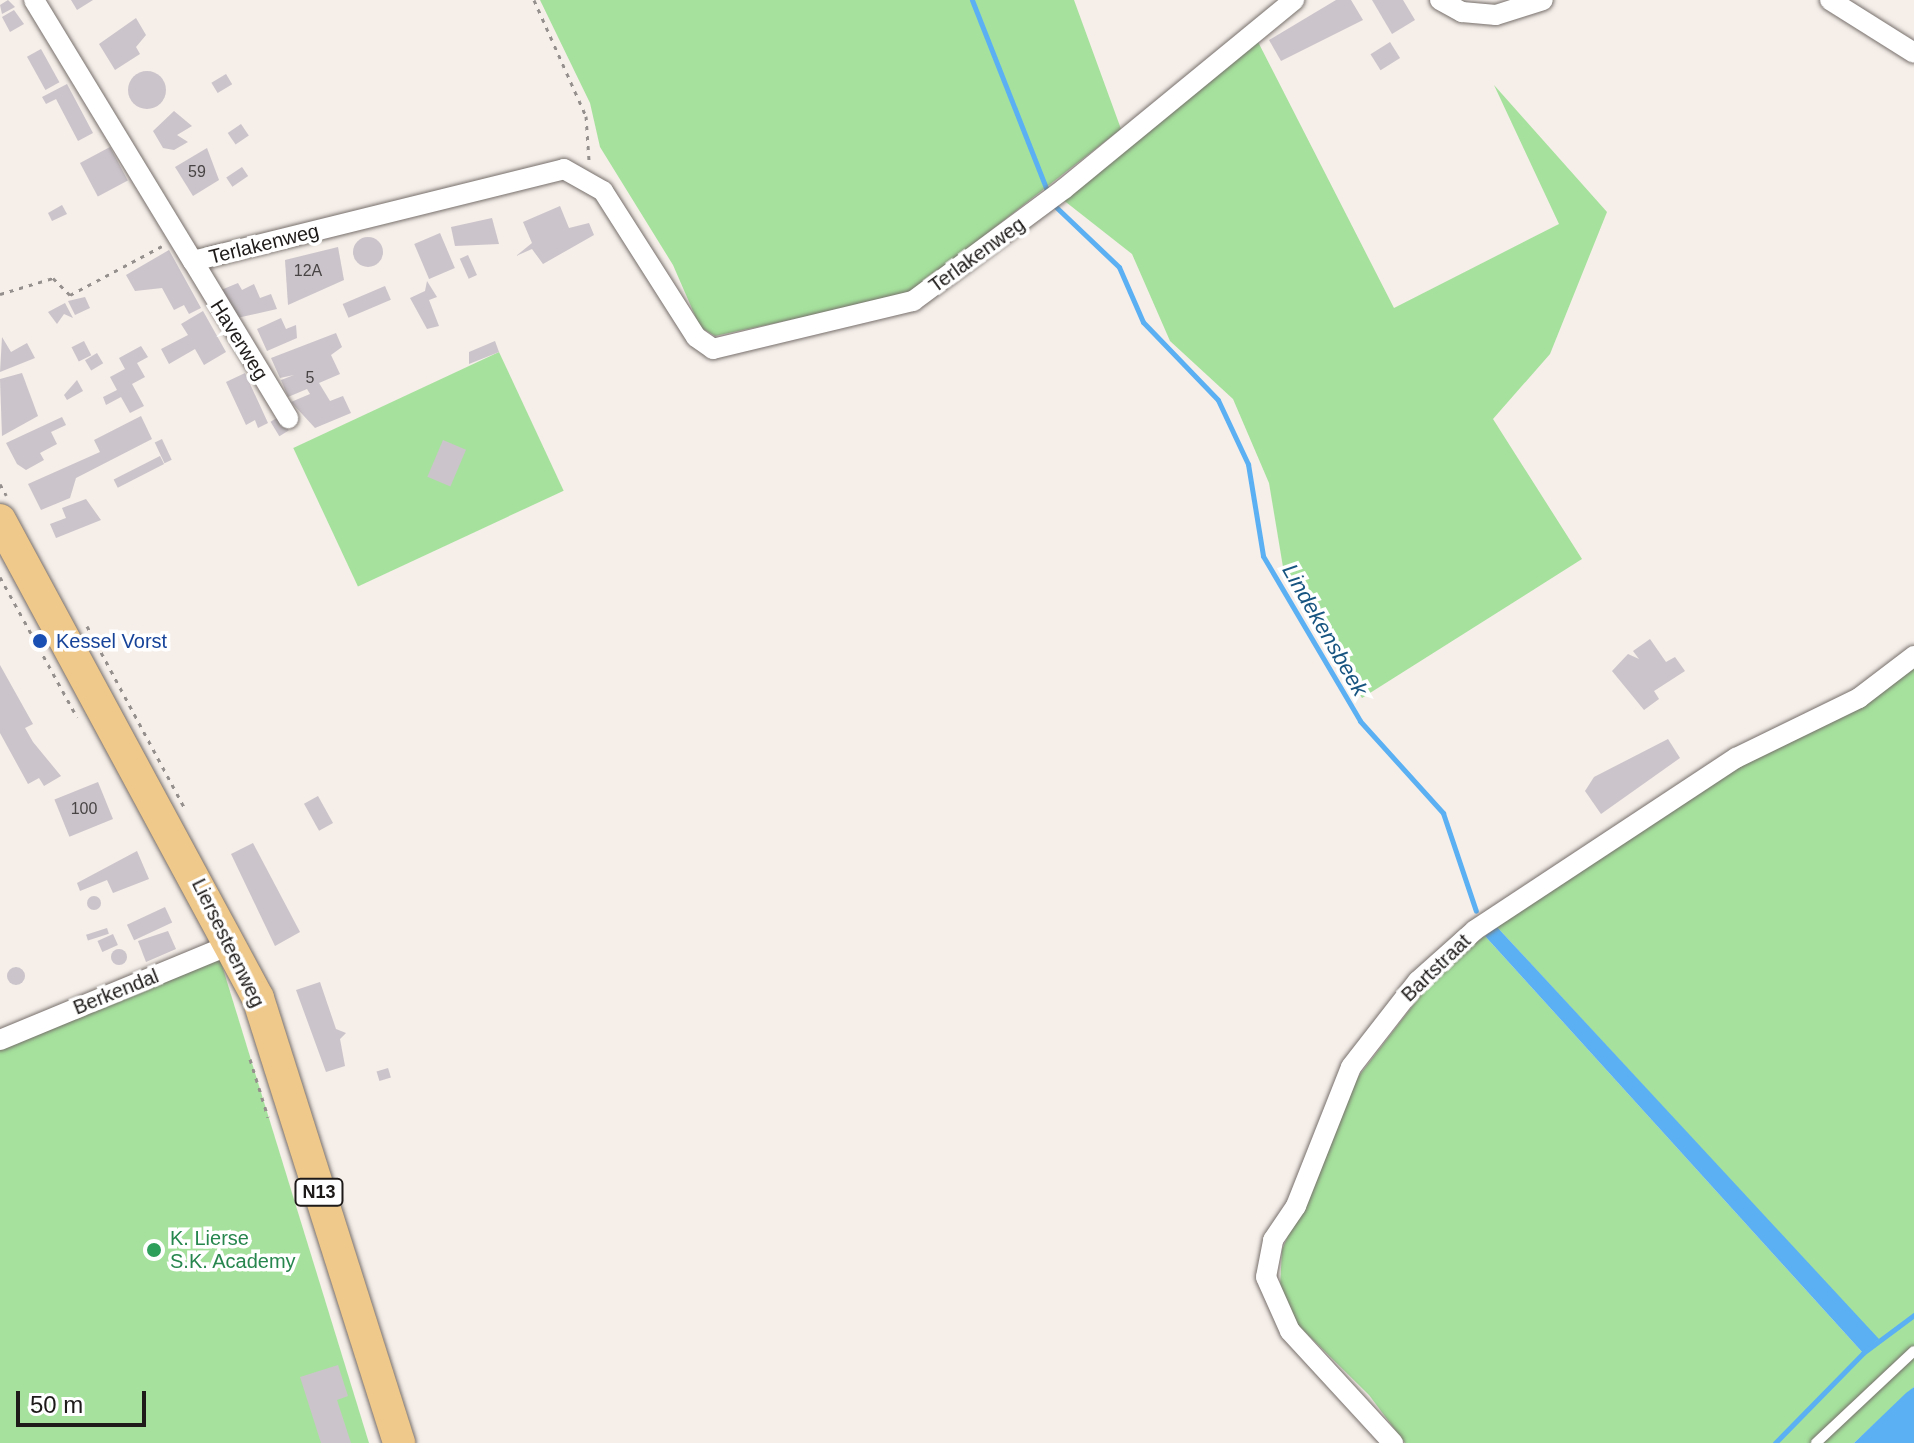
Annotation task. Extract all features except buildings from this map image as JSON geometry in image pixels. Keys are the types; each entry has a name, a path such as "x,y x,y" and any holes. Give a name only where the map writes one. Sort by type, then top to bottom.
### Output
{"main road":[{"name":"Liersesteenweg","path":"0,520 232,944 258,998 399,1443"}],"street":[{"name":"Terlakenweg","path":"34,0 193,261 564,169 585,175 603,191 696,337 713,349 858,317 913,301 952,277 1294,0"},
{"path":"1440,0 1462,12 1496,15 1543,0"},
{"path":"1830,0 1914,53"},
{"name":"Haverweg","path":"193,261 288,418"},
{"name":"Bartstraat","path":"1393,1443 1290,1331 1266,1277 1273,1240 1296,1206 1351,1067 1418,981 1475,930 1736,758 1859,698 1914,656"},
{"name":"Berkendal","path":"0,1040 232,944"}],"lane":[{"path":"1816,1443 1914,1351"}],"path":[{"path":"534,0 586,116 592,147 585,175"},
{"path":"0,294 53,278 70,295 180,236"},
{"path":"0,577 22,619"}],"green space":[{"path":"540,0 1074,0 1121,129 908,295 715,336 700,327 673,265 600,147 590,103"},
{"path":"1254,34 1394,308 1559,224 1494,85 1607,212 1550,354 1493,419 1582,559 1362,698 1284,573 1269,483 1233,399 1170,341 1132,254 1062,199"},
{"path":"499,352 564,491 358,587 293,448"},
{"path":"1914,668 1914,1387 1854,1443 1405,1443 1369,1395 1295,1322 1280,1287 1282,1250 1348,1090 1441,969 1485,936 1863,1353 1878,1340 1497,927 1737,767 1863,706"},
{"name":"K. Lierse S.K. Academy","path":"220,959 369,1443 0,1443 0,1046"}],"water":[{"path":"1497,927 1879,1339 1863,1353 1485,936"},
{"path":"1914,1387 1914,1443 1854,1443 1906,1393"}],"waterway":[{"name":"Lindekensbeek","path":"972,0 1048,193"},
{"name":"Lindekensbeek","path":"1056,207 1119,267 1143,322 1218,400 1248,464 1263,556 1360,721 1443,813 1476,911"},
{"path":"1775,1443 1863,1353 1914,1315"}],"place":[{"name":"Kessel Vorst","path":"40,641"},
{"name":"K. Lierse S.K. Academy","path":"154,1250"}]}
